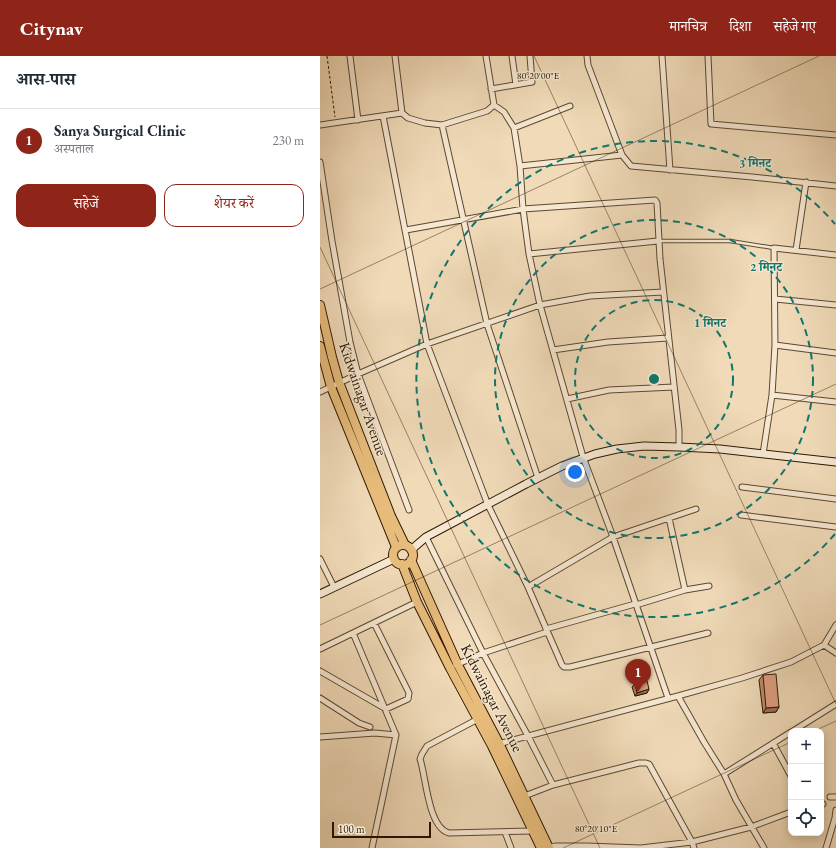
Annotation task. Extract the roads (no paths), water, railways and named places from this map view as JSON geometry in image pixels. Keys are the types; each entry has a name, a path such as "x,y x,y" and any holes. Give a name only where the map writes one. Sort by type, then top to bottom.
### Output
{"main road":[{"name":"Kidwainagar Avenue","path":"320,307 339,382 391,516 408,547"},
{"name":"Kidwainagar Avenue","path":"320,346 331,387 396,547"},
{"path":"396,547 408,547 413,555 411,560 407,563 397,563 394,559 393,552 396,547"},
{"name":"Kidwainagar Avenue","path":"411,560 521,797 549,848"},
{"name":"Kidwainagar Avenue","path":"402,564 417,602 450,668 478,719 496,744"},
{"name":"Kidwainagar Avenue","path":"521,797 533,831 541,848"}],"street":[{"path":"350,56 358,120"},
{"path":"395,56 402,113 408,118 424,123 442,125 487,111 494,105"},
{"path":"486,56 494,105 504,112 514,128 520,166 523,209 529,254 540,305 583,458 613,537 668,698"},
{"path":"512,56 516,85"},
{"path":"491,89 532,82 530,56"},
{"path":"587,56 588,65 622,155 631,166 836,186"},
{"path":"662,56 670,170"},
{"path":"708,56 712,124 836,134"},
{"path":"514,128 570,106"},
{"path":"320,125 402,113"},
{"path":"383,116 427,344 488,505 528,587 562,665 564,667 570,667 708,633"},
{"path":"442,125 487,324 538,478"},
{"path":"520,166 622,155"},
{"path":"320,162 332,241 358,374 409,510"},
{"path":"796,250 806,182"},
{"path":"406,230 523,209 655,200 657,203 658,242 679,430 678,447"},
{"path":"529,254 658,242"},
{"path":"763,454 772,395 775,345 774,248 836,255"},
{"path":"320,392 339,382 427,344 540,305 590,296 663,292"},
{"path":"775,299 836,305"},
{"path":"553,350 608,342 668,338"},
{"path":"775,345 836,353"},
{"path":"567,399 609,390 674,387"},
{"path":"772,395 836,402"},
{"path":"408,547 538,478 583,458 617,449 644,446 720,449 836,462"},
{"path":"742,487 836,499"},
{"path":"528,587 613,537 696,509"},
{"path":"741,515 836,527"},
{"path":"669,518 685,590"},
{"path":"426,537 483,653 553,785"},
{"path":"320,558 334,587"},
{"path":"320,594 394,559"},
{"path":"450,668 483,653 546,631 685,590 708,586"},
{"path":"320,649 417,602"},
{"path":"374,623 409,693 408,699 386,709"},
{"path":"496,744 678,696 742,678 790,662 824,646 836,625"},
{"path":"353,633 396,734 372,848"},
{"path":"824,646 836,653"},
{"path":"320,671 386,709"},
{"path":"678,696 724,774 751,827 764,848"},
{"path":"320,698 359,723 370,727"},
{"path":"798,728 836,704"},
{"path":"478,719 427,746 420,759 429,805 439,826 445,832 464,833 533,831"},
{"path":"320,737 375,733 396,734"},
{"path":"724,774 788,734"},
{"path":"773,743 788,770"},
{"path":"521,797 553,785 639,763 646,763 649,764 694,848"},
{"path":"826,848 836,810"},
{"path":"549,848 555,846 586,846 641,848 692,842 751,827 788,813"},
{"path":"505,832 511,848"}],"lane":[{"path":"658,242 730,241 774,248"}],"place":[{"name":"Sanya Surgical Clinic","path":"638,692"}]}
